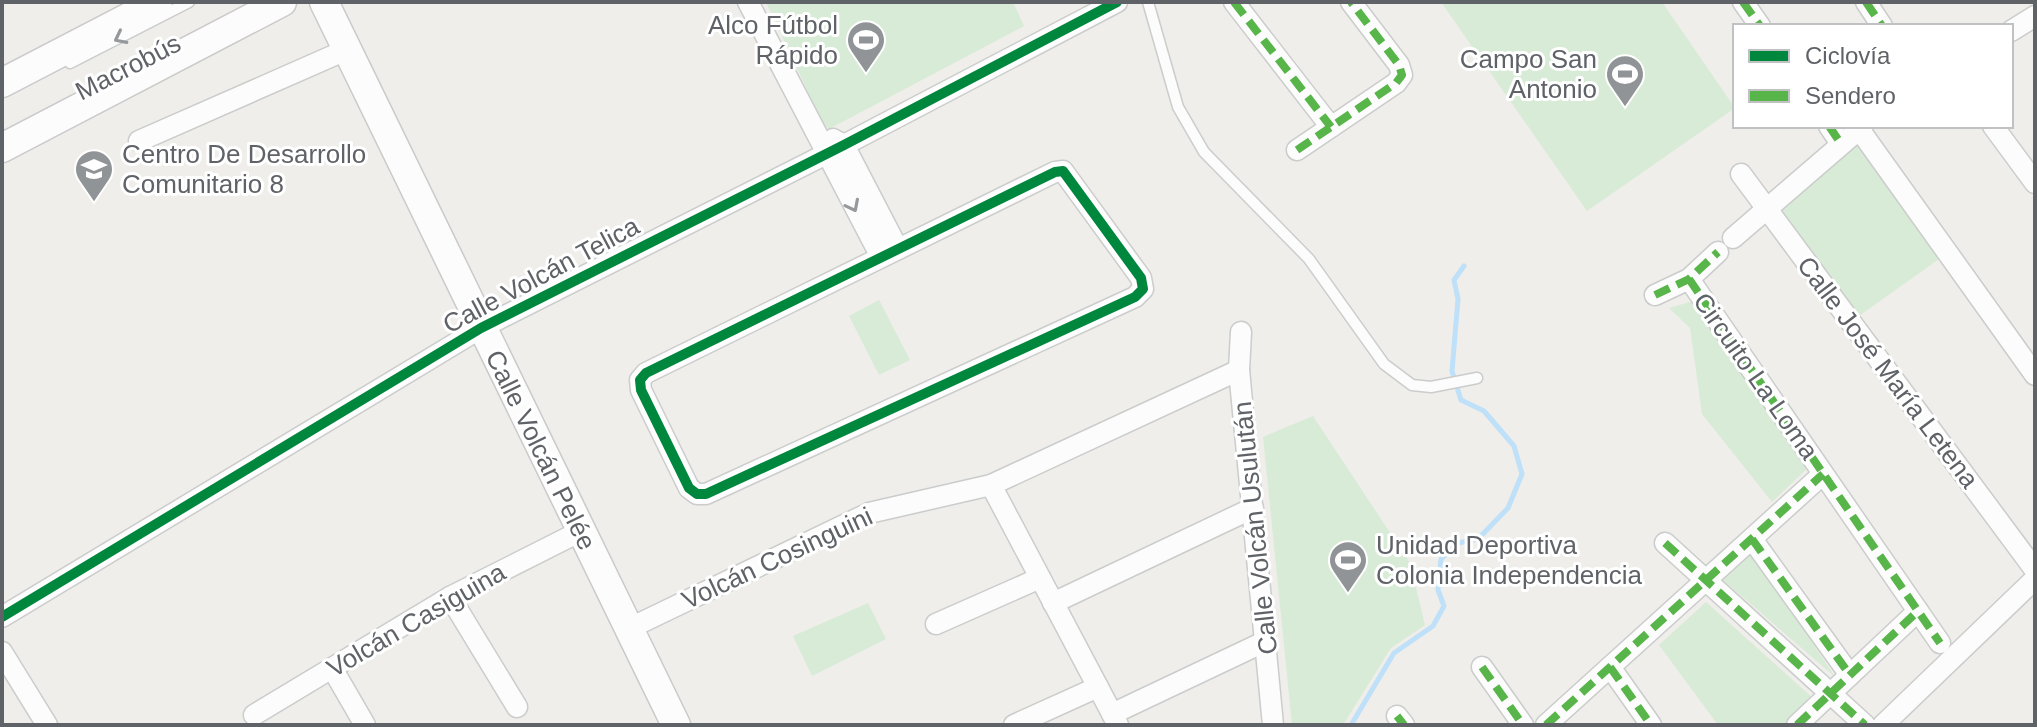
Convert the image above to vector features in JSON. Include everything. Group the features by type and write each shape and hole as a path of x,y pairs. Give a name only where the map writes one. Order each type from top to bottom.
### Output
{"street":[{"path":"2,148 282,2"},
{"name":"Calle Volcán Pelée","path":"324,2 676,725"},
{"path":"748,2 815,130 835,150 889,253"},
{"name":"Calle Volcán Telica","path":"2,617 481,328 835,150 1117,2"},
{"path":"1234,2 1331,127"},
{"path":"1297,150 1396,83 1402,75 1399,65 1351,2"},
{"path":"1743,2 1759,24"},
{"path":"1866,2 1881,24"},
{"path":"2,83 155,3"},
{"path":"2013,30 2035,16"},
{"path":"139,141 346,50"},
{"path":"1830,128 1841,144"},
{"path":"1655,295 1689,279 1860,128"},
{"path":"1862,128 2035,375"},
{"path":"1994,128 2035,183"},
{"path":"1063,171 1141,278 1143,289 1135,297 706,494 697,494 689,488 641,390 640,380 646,373 889,253 1055,172 1063,171"},
{"name":"Calle José María Letena","path":"1741,174 2035,570"},
{"name":"Circuito La Loma","path":"1689,279 1940,643"},
{"name":"Calle Volcán Usulután","path":"1241,332 1239,370 1273,725"},
{"name":"Volcán Cosinguini","path":"628,629 869,513 991,485 1239,370"},
{"name":"Circuito La Loma","path":"1546,725 1823,474"},
{"path":"991,485 1115,719 1266,641"},
{"path":"1053,603 1253,508"},
{"name":"Volcán Casiguina","path":"254,715 450,597 581,531"},
{"path":"1752,539 1850,675"},
{"path":"1665,543 1865,725"},
{"path":"936,624 1040,578"},
{"path":"1883,725 2035,579"},
{"path":"450,597 517,707"},
{"path":"1797,725 1918,611"},
{"path":"2,652 47,725"},
{"path":"1482,667 1523,725"},
{"path":"1610,667 1651,725"},
{"path":"332,668 365,725"},
{"path":"1014,725 1098,687"}],"lane":[{"name":"Macrobús","path":"56,71 189,2"},
{"path":"1148,2 1178,107 1204,152 1309,259 1384,364 1412,385 1431,387 1477,378"}],"green space":[{"name":"Alco Fútbol Rápido","path":"766,2 1013,2 1024,26 829,129 822,122"},
{"name":"Campo San Antonio","path":"1441,2 1662,2 1733,109 1587,211"},
{"path":"1857,132 1946,254 1852,321 1771,210"},
{"path":"879,300 910,360 879,375 849,316"},
{"path":"1697,300 1810,466 1772,502 1702,414 1690,328 1669,308"},
{"name":"Unidad Deportiva Colonia Independencia","path":"1313,416 1410,563 1425,625 1391,648 1343,725 1292,725 1263,437"},
{"path":"1753,552 1835,677 1723,580"},
{"path":"1706,602 1815,700 1789,725 1718,725 1659,645"},
{"path":"868,603 886,639 812,676 793,636"}],"waterway":[{"path":"1351,725 1394,653 1433,626 1444,606 1438,590 1441,559 1458,543 1478,539 1508,508 1522,474 1514,446 1484,411 1461,400 1452,371 1458,299 1454,280 1464,266"}],"marked path":[{"path":"1234,2 1331,127"},
{"path":"1297,150 1396,83 1402,75 1399,65 1351,2"},
{"path":"1743,2 1759,24"},
{"path":"1866,2 1881,24"},
{"path":"1830,128 1841,144"},
{"path":"1655,295 1689,279 1718,252"},
{"path":"1689,279 1940,643"},
{"path":"1546,725 1823,474"},
{"path":"1752,539 1850,675"},
{"path":"1665,543 1865,725"},
{"path":"1797,725 1918,611"},
{"path":"1482,667 1523,725"},
{"path":"1610,667 1651,725"},
{"path":"1397,716 1404,725"}],"cycle path":[{"path":"2,617 481,328 844,145 1117,2"},
{"path":"1063,171 1141,278 1143,289 1135,297 706,494 697,494 689,488 641,390 640,380 646,373 1055,172 1063,171"}],"place":[{"name":"Alco Fútbol Rápido","path":"866,74"},
{"name":"Campo San Antonio","path":"1625,108"},
{"name":"Centro De Desarrollo Comunitario 8","path":"94,203"},
{"name":"Unidad Deportiva Colonia Independencia","path":"1348,594"}]}
